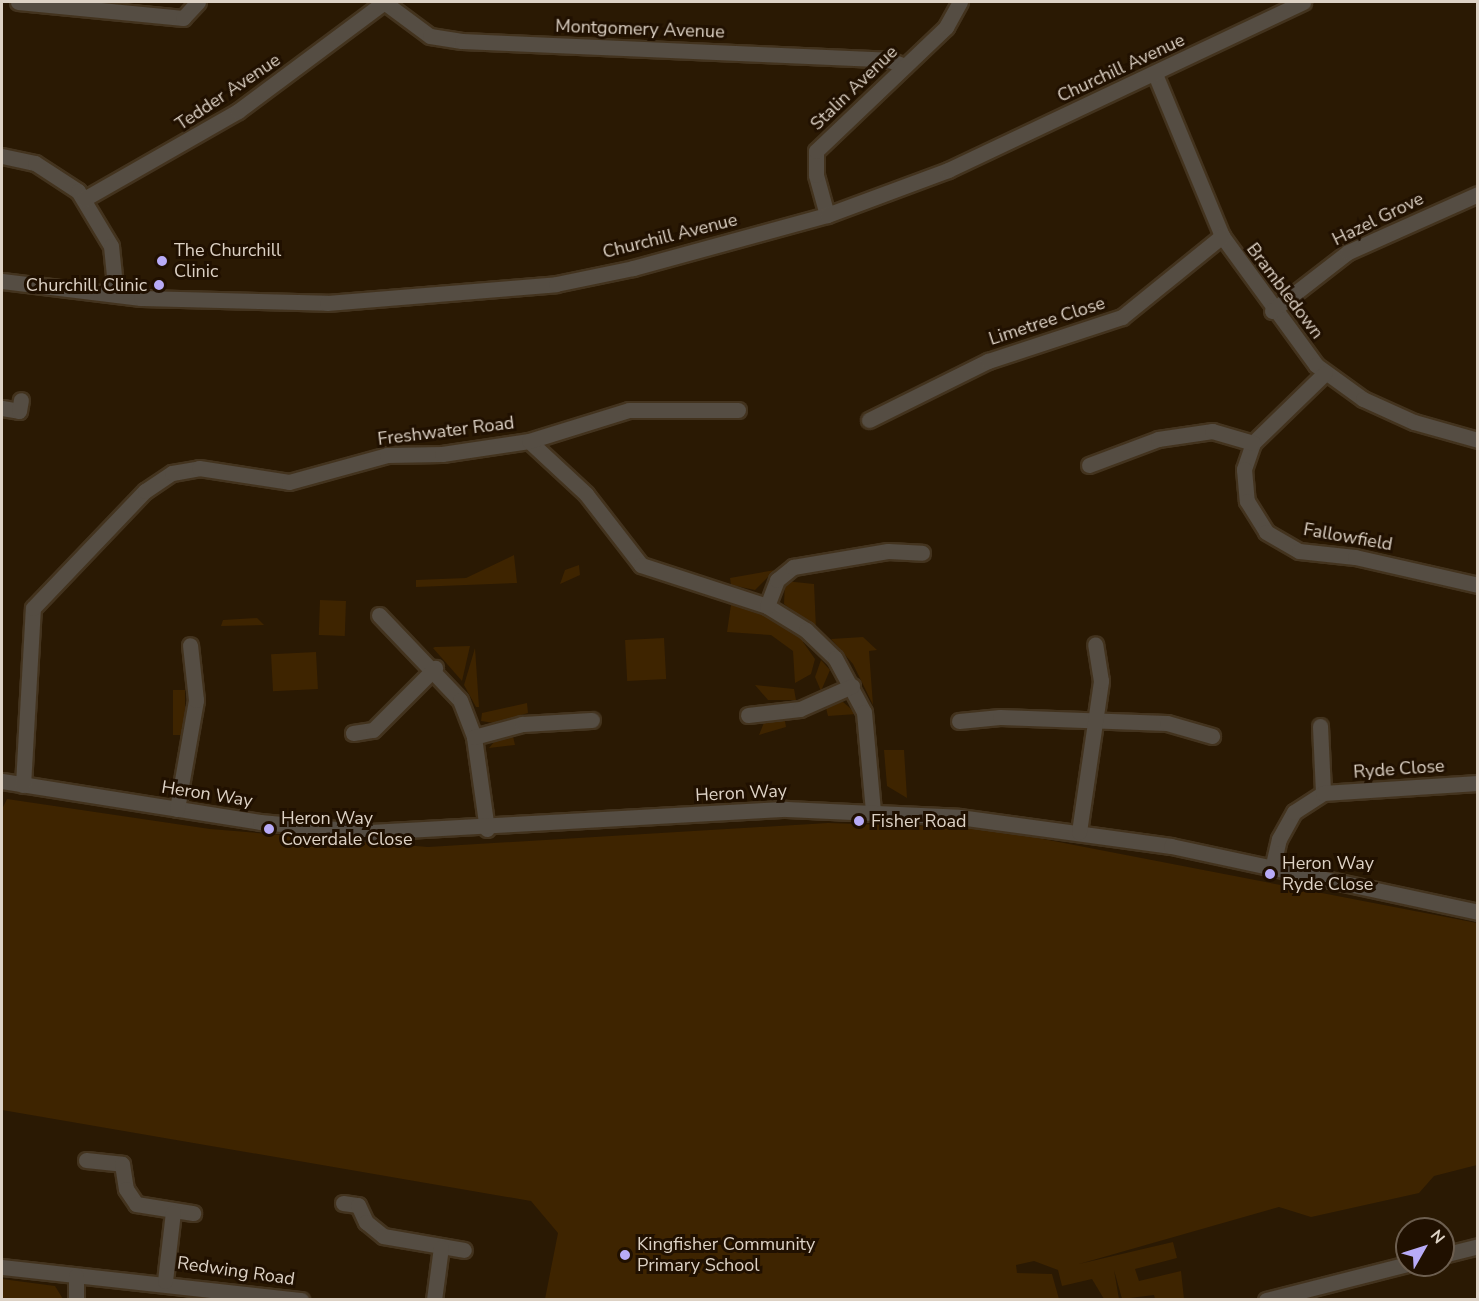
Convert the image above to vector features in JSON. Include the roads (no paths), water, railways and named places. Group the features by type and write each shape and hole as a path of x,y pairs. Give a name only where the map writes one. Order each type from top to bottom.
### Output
{"street":[{"path":"18,2 183,18 198,2"},
{"name":"Montgomery Avenue","path":"384,2 430,36 462,41 889,60 905,66"},
{"name":"Tedder Avenue","path":"84,199 238,111 384,2"},
{"name":"Stalin Avenue","path":"827,215 816,175 816,151 946,27 960,2"},
{"name":"Churchill Avenue","path":"2,281 116,295 327,303 556,284 827,215 993,151 1303,2"},
{"name":"Brambledown","path":"1155,74 1222,236 1272,310 1324,374 1414,422 1478,440"},
{"path":"2,156 35,163 84,199 111,246 116,295"},
{"name":"Hazel Grove","path":"1272,310 1348,252 1478,194"},
{"name":"Limetree Close","path":"869,420 988,361 1122,317 1222,236"},
{"name":"Fallowfield","path":"1324,374 1253,443 1244,469 1247,501 1266,532 1282,543 1478,585"},
{"path":"2,408 19,411 21,400"},
{"name":"Freshwater Road","path":"23,785 33,608 156,482 199,468 289,482 387,455 442,454 529,441 629,410 738,410"},
{"path":"1089,465 1158,439 1212,431 1253,443"},
{"path":"529,441 586,494 641,565 767,606 806,630 835,658 852,686 870,739 873,811"},
{"path":"767,606 777,580 793,567 888,551 922,553"},
{"path":"379,615 435,668 460,700 474,737 487,829"},
{"path":"1079,832 1101,681 1095,644"},
{"path":"177,809 196,700 190,645"},
{"path":"353,733 373,730 435,668"},
{"path":"748,715 800,709 852,686"},
{"path":"959,721 1000,717 1096,724 1167,723 1212,736"},
{"path":"474,737 522,724 592,720"},
{"path":"1320,726 1323,793"},
{"name":"Heron Way","path":"2,781 177,809 336,830 487,829 786,809 873,811 1079,832 1478,912"},
{"name":"Ryde Close","path":"1272,869 1279,839 1294,812 1323,793 1478,783"},
{"path":"86,1160 122,1164 126,1189 136,1204 193,1214"},
{"path":"343,1203 358,1205 366,1222 383,1236 464,1250"},
{"name":"Redwing Road","path":"165,1281 173,1212"},
{"path":"1455,1252 1478,1246"},
{"path":"434,1299 441,1247"},
{"name":"Redwing Road","path":"2,1267 76,1276 165,1281 298,1299"},
{"path":"1266,1299 1395,1267"},
{"path":"76,1276 76,1299"}],"place":[{"name":"The Churchill Clinic","path":"162,261"},
{"name":"Churchill Clinic","path":"159,285"},
{"name":"Fisher Road","path":"859,821"},
{"name":"Heron Way Coverdale Close","path":"269,829"},
{"name":"Heron Way Ryde Close","path":"1270,874"},
{"name":"Kingfisher Community Primary School","path":"625,1255"}]}
